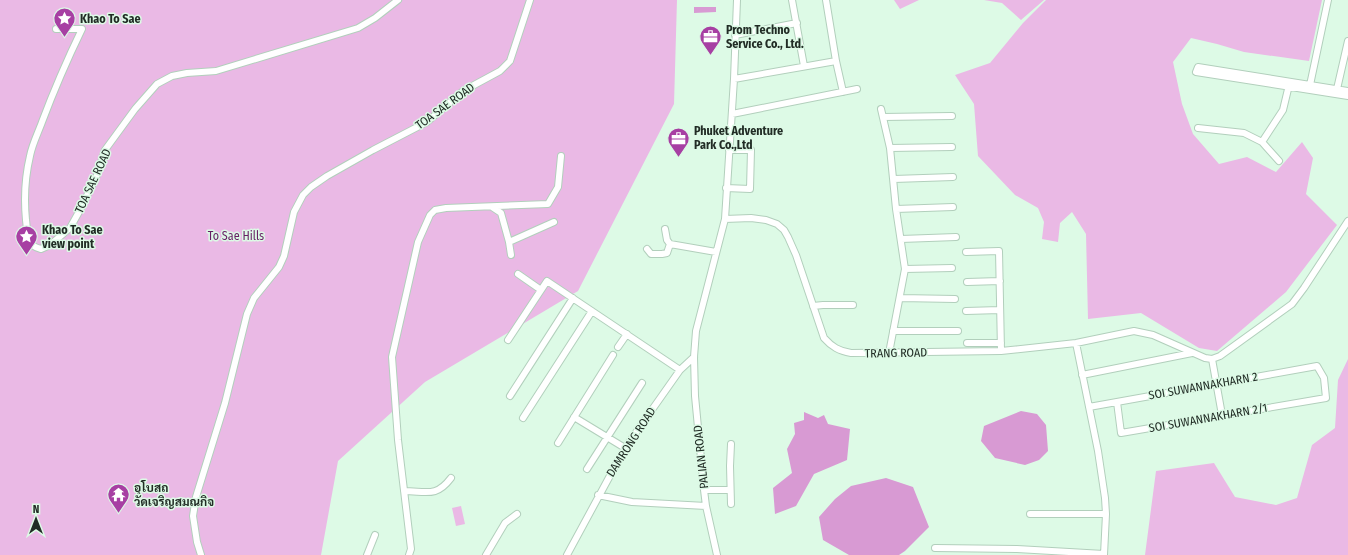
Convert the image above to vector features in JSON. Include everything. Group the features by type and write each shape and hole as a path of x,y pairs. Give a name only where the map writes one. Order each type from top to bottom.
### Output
{"street":[{"name":"TOA SAE ROAD","path":"56,29 82,29 59,78 30,156 26,183 25,210 27,237 31,244 41,249 50,245 70,228 97,175 105,150 135,109 157,84 172,76 187,72 216,71 358,28 375,18 398,0"},
{"name":"TOA SAE ROAD","path":"201,555 197,542 193,516 196,497 225,403 247,314 254,298 282,262 294,212 303,195 311,187 373,150 427,122 462,91 500,71 510,61 530,0"},
{"path":"694,357 696,331 725,220 734,79 737,0"},
{"path":"792,0 804,66"},
{"path":"826,0 836,61 843,92"},
{"path":"1310,85 1328,0"},
{"path":"735,35 797,23"},
{"path":"1338,89 1348,41"},
{"path":"734,79 836,61"},
{"path":"1348,91 1310,85 1289,84 1196,72 1198,67 1289,84 1348,96"},
{"path":"1262,142 1283,110 1289,84"},
{"path":"732,114 857,89"},
{"path":"881,109 890,148 896,208 905,269 889,353"},
{"path":"883,117 952,116"},
{"path":"1198,128 1244,133 1262,142 1279,161"},
{"path":"890,148 952,147"},
{"path":"726,188 750,189 751,150 729,150"},
{"path":"409,555 411,549 398,440 392,357 418,242 430,215 435,210 446,208 548,204 558,187 561,156"},
{"path":"894,179 952,177"},
{"path":"492,207 501,213 509,242 511,256"},
{"path":"896,208 952,207"},
{"name":"TRANG ROAD","path":"725,220 751,218 766,220 776,224 784,230 796,255 824,338 836,349 851,353 1001,351 1076,343 1140,331 1161,338 1204,358 1212,359"},
{"path":"1222,415 1212,359 1220,356 1292,304 1348,221"},
{"path":"509,242 554,222"},
{"path":"647,249 651,254 667,253 670,244 665,229"},
{"path":"901,239 956,237"},
{"path":"670,244 716,252"},
{"path":"966,252 999,251 1001,351"},
{"path":"905,269 952,268"},
{"path":"518,274 541,290"},
{"path":"967,282 1000,281"},
{"path":"508,340 547,282 680,370"},
{"path":"510,396 573,298"},
{"path":"900,298 954,299"},
{"path":"813,306 853,305"},
{"path":"966,311 1000,310"},
{"path":"523,418 592,311"},
{"path":"893,331 958,331"},
{"path":"618,347 627,334"},
{"path":"967,343 1001,342"},
{"path":"935,548 954,552 972,552 1017,548 1104,555 1106,514 1099,457 1076,343"},
{"path":"1082,375 1192,353"},
{"path":"558,443 613,355"},
{"name":"DAMRONG ROAD","path":"567,555 598,495 625,448 680,370 694,357"},
{"name":"PALIAN ROAD","path":"694,357 695,396 704,490 717,555"},
{"name":"SOI SUWANNAKHARN 2","path":"1089,406 1317,366 1324,378 1326,398"},
{"path":"587,469 642,383"},
{"name":"SOI SUWANNAKHARN 2/1","path":"1117,402 1122,433 1326,398"},
{"path":"574,417 625,448"},
{"path":"731,444 731,504"},
{"path":"404,491 436,491 444,487 451,478"},
{"path":"704,490 730,490"},
{"path":"598,495 632,502 706,506"},
{"path":"486,555 506,523 517,514"},
{"path":"1030,514 1106,514"},
{"path":"367,555 375,535"}],"green space":[{"name":"To Sae Hills","path":"0,0 677,0 674,104 578,291 425,382 338,461 321,555 0,555"},
{"path":"894,0 919,0 900,9"},
{"path":"984,0 1044,0 1021,20 1002,3"},
{"path":"1046,0 1322,0 1309,61 1244,52 1191,38 1173,62 1182,104 1193,134 1219,164 1247,157 1276,172 1302,142 1313,158 1306,194 1337,225 1286,292 1217,351 1199,348 1141,313 1088,319 1086,234 1072,212 1060,223 1058,242 1042,239 1044,222 1038,208 1015,195 978,156 974,104 955,75 990,63 1023,23"},
{"path":"1348,359 1348,555 1145,555 1156,471 1214,463 1235,497 1276,505 1297,498 1312,445 1335,428 1338,380"},
{"path":"461,506 465,524 456,526 452,508"}],"shaded area":[{"path":"694,7 716,7 716,12 694,13"},
{"path":"1021,411 1037,414 1046,425 1048,451 1039,460 1025,465 995,458 981,441 984,426"},
{"path":"804,412 818,418 824,415 828,424 850,429 847,460 814,474 796,506 775,514 773,488 792,473 787,449 795,434 794,423 804,420"},
{"path":"886,478 913,487 929,527 905,551 899,555 849,555 823,540 819,517 835,499 851,486"}],"place":[{"name":"Khao To Sae","path":"64,38"},
{"name":"Prom Techno Service Co., Ltd.","path":"711,56"},
{"name":"Phuket Adventure Park Co.,Ltd","path":"678,158"},
{"name":"Khao To Sae view point","path":"27,256"},
{"name":"อุโบสถ วัดเจริญสมณกิจ","path":"119,514"}]}
